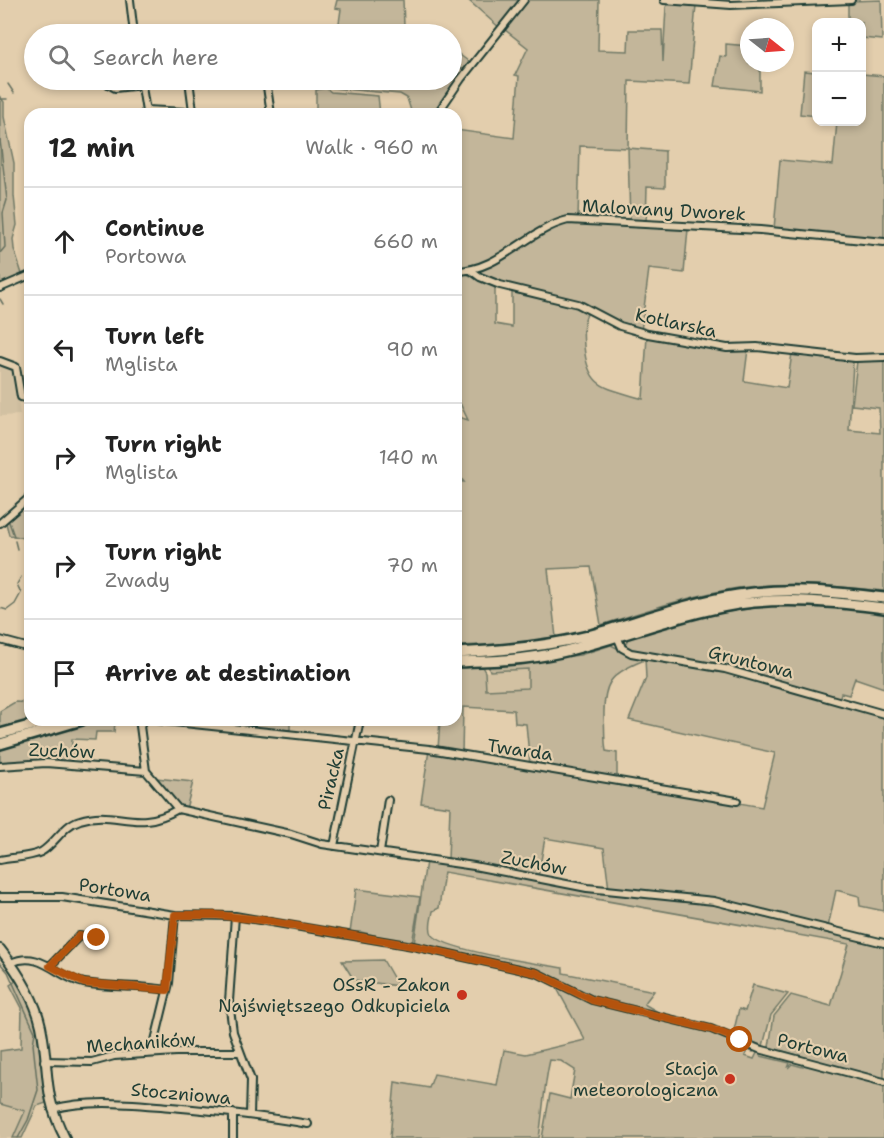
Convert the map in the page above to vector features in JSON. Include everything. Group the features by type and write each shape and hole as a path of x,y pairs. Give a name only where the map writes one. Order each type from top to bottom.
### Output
{"main road":[{"path":"462,653 507,650 567,641 696,602 740,594 784,591 884,598"},
{"path":"462,662 532,657 617,636 699,612 740,604 825,601 884,608"},
{"path":"0,734 29,726"},
{"path":"0,744 62,726"}],"street":[{"path":"130,0 133,24"},
{"path":"462,78 524,0"},
{"path":"664,0 731,5 851,0"},
{"path":"142,90 145,108"},
{"path":"190,90 193,108"},
{"path":"267,90 270,108"},
{"path":"441,108 453,90"},
{"name":"Malowany Dworek","path":"462,271 472,271 505,254 549,226 568,220 760,230 884,242"},
{"name":"Kotlarska","path":"472,271 500,285 578,304 620,326 648,334 727,348 773,349 855,358 884,357"},
{"path":"0,288 24,278"},
{"path":"0,361 16,367 21,397 24,398"},
{"path":"0,523 24,502"},
{"name":"Gruntowa","path":"617,636 622,648 631,653 725,669 884,714"},
{"path":"0,640 24,646"},
{"path":"0,860 37,853 80,820 101,817 154,821 178,809 146,771 141,726"},
{"name":"Twarda","path":"216,726 356,740 617,779 737,801"},
{"name":"Piracka","path":"334,846 359,726"},
{"name":"Zuchów","path":"0,766 46,763 146,771"},
{"path":"380,852 388,800"},
{"name":"Zuchów","path":"178,809 334,846 587,888 714,901 884,943"},
{"name":"Portowa","path":"0,897 71,898 175,915 235,916 348,934 537,973 592,1000 711,1029 759,1049 884,1082"},
{"path":"152,1053 167,990 175,915"},
{"path":"235,916 229,1000 232,1027 251,1080 250,1115"},
{"path":"50,966 79,936 97,938"},
{"path":"0,949 11,963 39,1019 52,1109 65,1138"},
{"path":"11,963 28,960 50,966 84,983 167,990"},
{"name":"Mechaników","path":"44,1061 92,1062 114,1056 152,1053 240,1052"},
{"name":"Stoczniowa","path":"52,1109 87,1102 233,1113 308,1124"},
{"path":"233,1113 233,1138"}],"shaded area":[{"path":"337,0 403,0 404,24 340,24 341,9 335,8"},
{"path":"468,0 522,0 501,29"},
{"path":"526,0 599,0 598,50 628,51 629,30 662,30 663,62 666,7 669,3 696,5 689,84 629,81 628,148 580,146 578,218 569,218 475,267 462,268 462,131 514,138 519,76 515,75 528,48 504,29"},
{"path":"881,0 882,40 866,38 866,18 848,18 848,5 852,1"},
{"path":"726,44 740,45 740,72 760,72 760,91 715,86 720,56 726,57"},
{"path":"462,56 472,64 467,69 462,69"},
{"path":"804,71 812,72 812,116 800,114"},
{"path":"866,74 884,76 884,240 774,229 780,160 833,165 837,126 866,126"},
{"path":"316,90 378,96 379,108 316,108"},
{"path":"355,90 452,90 440,108 410,108 407,98 400,94"},
{"path":"0,97 4,102 4,117 14,163 17,225 13,239 23,277 0,286"},
{"path":"628,148 665,151 665,188 647,187 646,224 630,223"},
{"path":"568,222 688,229 684,273 649,269 641,331 628,328 590,308 490,279 478,272 549,228"},
{"path":"462,274 495,285 495,324 512,327 512,290 589,310 583,332 586,360 590,371 595,379 609,389 643,399 647,336 748,349 744,381 787,388 792,353 851,360 853,363 849,430 880,433 879,408 852,405 857,361 884,359 884,591 792,585 738,588 686,599 601,625 591,567 548,569 556,637 508,644 462,646 462,482 464,482 462,480 462,418 468,420 462,408"},
{"path":"0,364 15,369 20,415 0,416"},
{"path":"24,508 24,538 9,535 6,523"},
{"path":"813,604 884,611 884,688 855,678 849,695 841,693 839,700 769,678 642,654 625,646 628,638 696,618 742,609"},
{"path":"611,645 632,656 640,656 642,661 622,670 611,681 605,696 605,747 606,751 617,753 617,777 530,765 526,724 515,723 514,710 463,707 462,754 438,749 440,726 462,726 462,666 481,665 485,672 486,690 528,688 528,669 490,671 488,665 580,655"},
{"path":"645,658 705,666 884,716 884,911 860,906 859,896 836,890 828,927 714,900 609,890 604,848 545,838 538,877 448,860 450,807 421,803 429,750 762,807 775,753 629,720 646,678"},
{"path":"528,669 529,688 486,690 485,672"},
{"path":"15,702 24,703 24,723 0,731 0,711"},
{"path":"78,726 115,726 114,732 96,732 95,740 72,739 71,763 26,761 0,764 0,750"},
{"path":"290,726 290,730 253,727"},
{"path":"156,778 193,782 186,809 179,807"},
{"path":"426,861 640,897 698,901 801,926 844,933 884,945 884,1080 769,1047 774,1016 791,995 831,1006 849,944 444,872 439,908 433,911 430,925 432,934 439,940 472,951 563,968 563,973 654,991 644,1004 658,1012 658,1015 602,1001 546,974 414,944"},
{"path":"356,889 420,897 412,944 361,932 350,933"},
{"path":"383,960 398,986 354,980 342,961"},
{"path":"16,981 24,990 35,1018 46,1103 37,1106 22,1138 13,1138 25,1111 0,1104 0,1051 21,1048 22,1008 10,985"},
{"path":"553,981 601,1006 711,1030 753,1049 753,1052 747,1050 745,1056 754,1059 758,1051 761,1056 790,1063 788,1068 792,1064 803,1067 804,1063 884,1084 884,1138 542,1138 550,1094 570,1099 575,1070 561,1061 550,1060 539,1138 390,1138 395,1082 429,1088 434,1074 497,1085 504,1050 526,1054 585,1040"},
{"path":"753,985 788,994 771,1015 763,1046 733,1034 739,1009 745,1011"},
{"path":"0,1104 25,1111 13,1138 0,1138"}],"waterway":[{"path":"8,84 14,93"},
{"path":"0,99 7,99"},
{"path":"0,140 7,200 3,213 5,247 0,253"},
{"path":"0,299 3,304"},
{"path":"9,522 14,536"},
{"path":"15,541 17,549"},
{"path":"0,608 7,610 15,604 21,593 17,584 21,577"},
{"path":"0,963 8,972 35,1032 33,1044 38,1090 28,1120 18,1138"}],"place":[{"name":"OSsR - Zakon Najświętszego Odkupiciela","path":"462,995"},
{"name":"Stacja meteorologiczna","path":"730,1079"}],"route":[{"path":"97,938 79,936 50,966 84,983 167,990 175,915 235,916 413,946 537,973 553,979 579,995 601,1003 711,1029 740,1040"}]}
